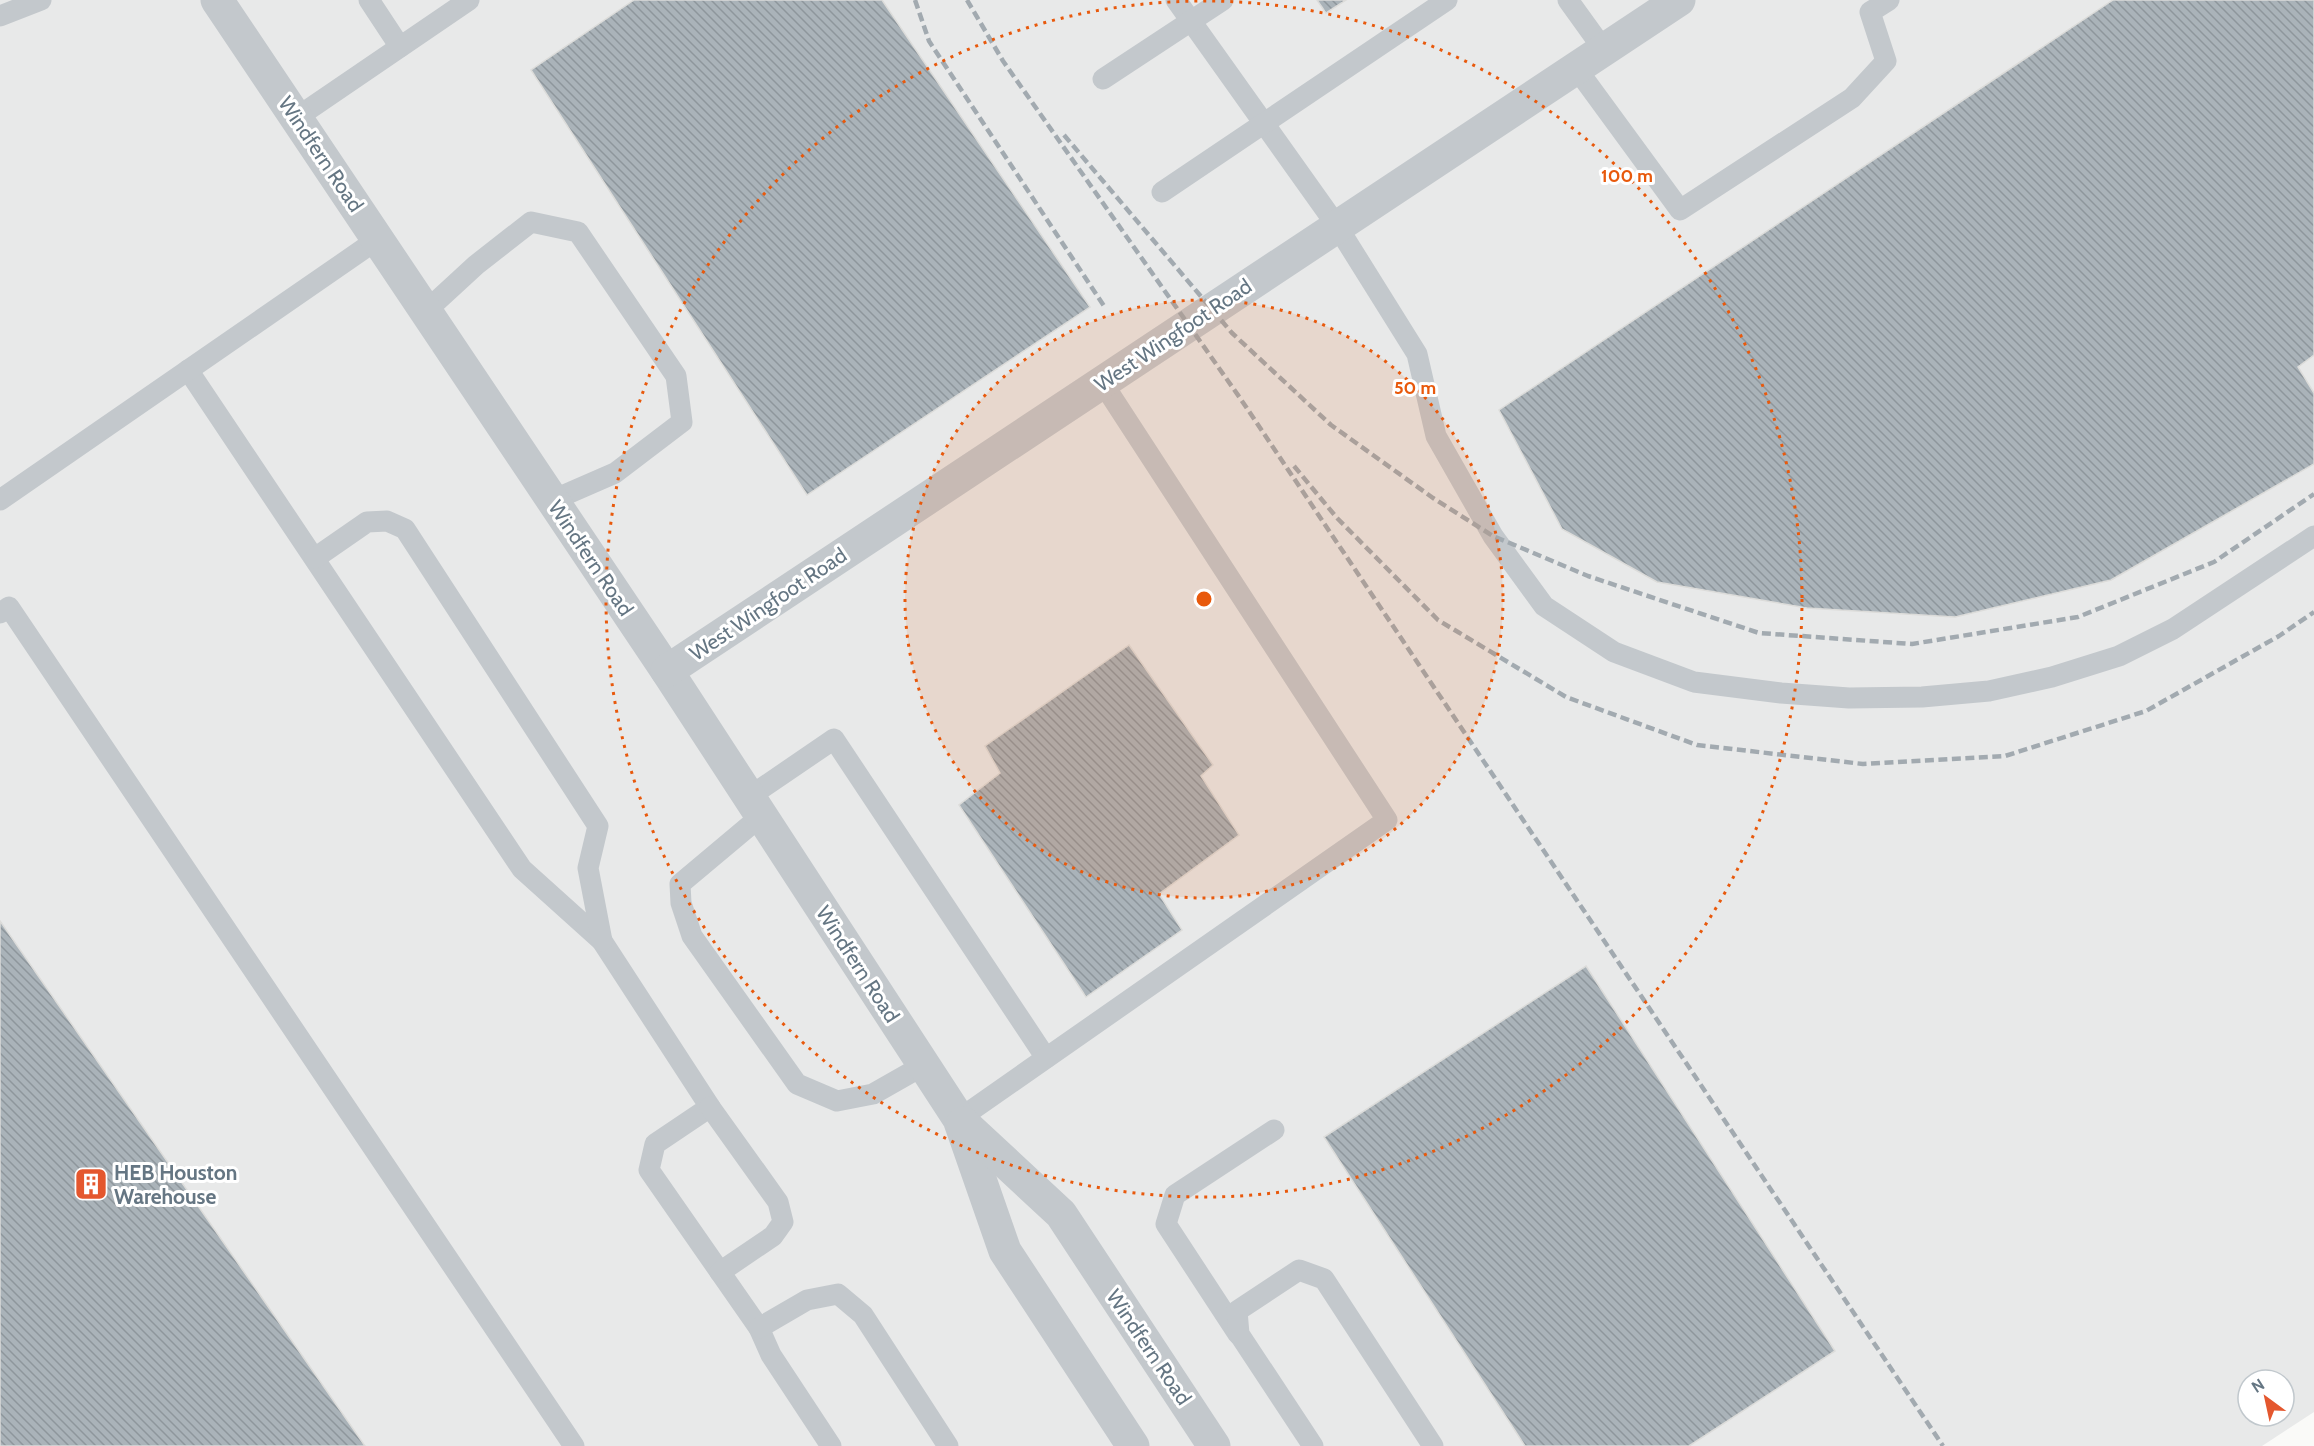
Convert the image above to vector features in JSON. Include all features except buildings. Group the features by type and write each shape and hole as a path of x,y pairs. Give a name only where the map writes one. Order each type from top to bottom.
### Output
{"street":[{"name":"Windfern Road","path":"217,0 668,671 959,1119 1005,1251 1133,1446"},
{"name":"West Wingfoot Road","path":"668,671 1679,0"},
{"name":"Windfern Road","path":"959,1119 1061,1214 1214,1446"}],"lane":[{"path":"0,16 41,0"},
{"path":"369,0 400,47"},
{"path":"296,118 469,0"},
{"path":"1176,0 1337,226 1418,354 1436,436 1493,536 1544,606 1614,652 1694,682 1849,698 1922,697 1989,691 2052,677 2119,656 2173,629 2314,537"},
{"path":"1103,79 1223,0"},
{"path":"1162,192 1447,0"},
{"path":"1568,0 1604,50"},
{"path":"1576,68 1680,210 1852,98 1887,61 1870,12 1889,0"},
{"path":"426,311 476,265 531,222 579,232 670,366 676,376 682,422 615,473 553,500"},
{"path":"0,500 378,239"},
{"path":"188,370 522,869 602,941 710,1107 778,1202 783,1222 773,1236 720,1272"},
{"path":"959,1119 1387,820 1102,382"},
{"path":"315,558 367,522 387,521 405,529 598,826 588,868 602,941"},
{"path":"0,613 9,607 574,1446"},
{"path":"924,1065 873,1095 837,1101 797,1084 692,936 681,903 680,884 755,807 834,738 1046,1058"},
{"path":"710,1107 655,1144 649,1170 759,1328 771,1355 831,1446"},
{"path":"1274,1130 1175,1194 1166,1224 1309,1444"},
{"path":"1239,1334 1237,1311 1299,1270 1324,1279 1433,1446"},
{"path":"759,1328 807,1300 838,1294 863,1316 948,1446"}],"shaded area":[{"path":"0,0 2314,0 2314,1412 2296,1424 2296,1368 2236,1368 2236,1428 2290,1428 2262,1446 0,1446"}],"railway":[{"path":"915,0 929,41 1104,306"},
{"path":"967,0 1003,61 1240,398 1943,1446"},
{"path":"1064,135 1232,333 1331,425 1433,498 1493,536 1588,576 1759,633 1912,644 2078,617 2214,562 2314,494"},
{"path":"1294,466 1337,518 1438,620 1566,697 1697,745 1863,764 2005,756 2146,711 2279,636 2314,612"}],"place":[{"name":"HEB Houston Warehouse","path":"91,1184"}]}
